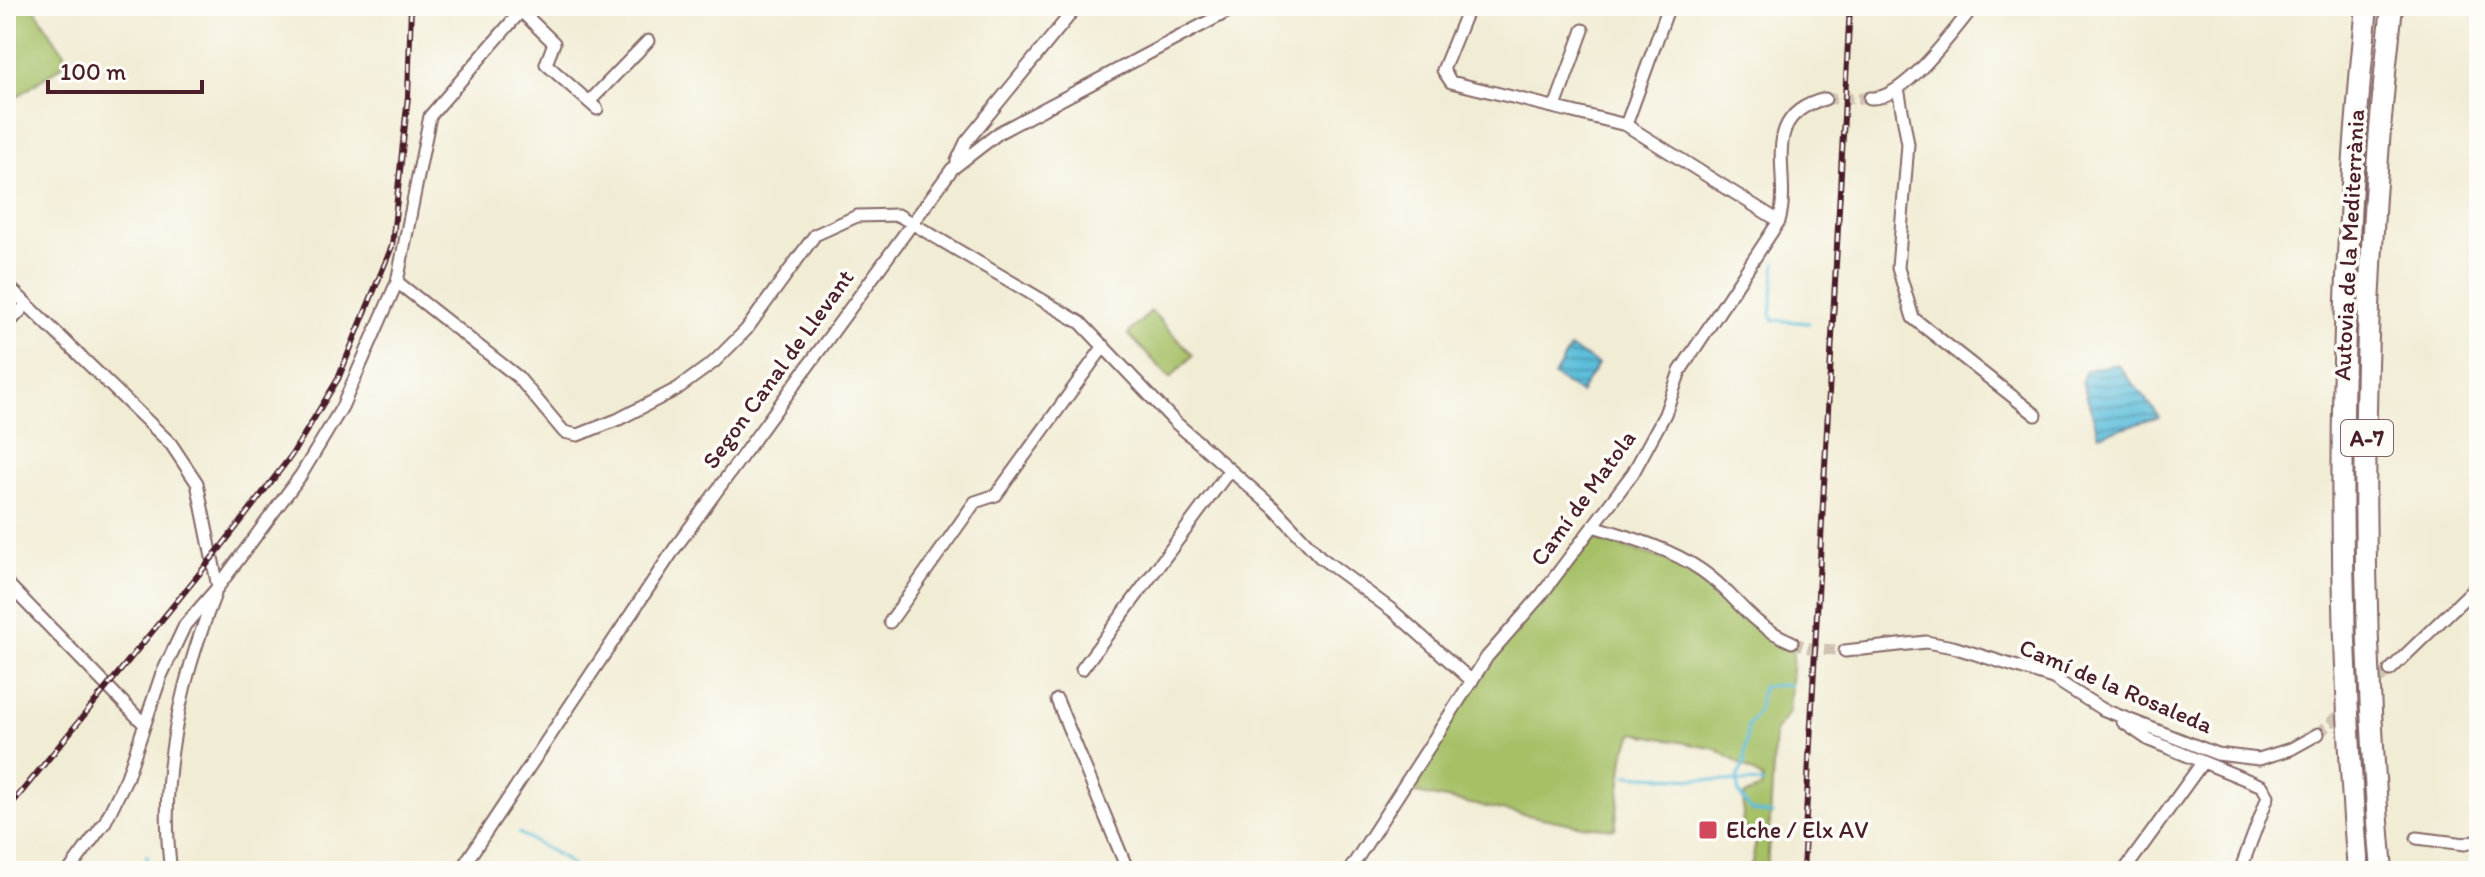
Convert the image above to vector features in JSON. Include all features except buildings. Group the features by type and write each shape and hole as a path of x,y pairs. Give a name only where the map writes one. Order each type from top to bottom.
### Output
{"highway":[{"name":"Autovia de la Mediterrània","path":"2358,871 2348,748 2342,524 2345,305 2367,6"},
{"name":"Autovia de la Mediterrània","path":"2382,871 2371,752 2367,392 2372,238 2392,6"}],"street":[{"path":"955,166 966,142 1077,6"},
{"name":"Segon Canal de Llevant","path":"460,871 675,548 955,166 1000,132 1238,6"},
{"path":"1448,6 1468,9 1443,70 1445,78 1626,125 1779,221 1783,207 1779,157 1781,137 1798,111 1825,99"},
{"path":"1626,125 1669,6"},
{"path":"1870,98 1879,98 1898,88 1974,6"},
{"path":"69,871 105,822 127,777 161,676 185,625 218,587 301,475 342,407 397,282 430,116 521,11 554,43 546,64 593,106 648,41"},
{"path":"1555,107 1583,30"},
{"path":"1898,88 1908,144 1898,268 1913,318 2036,415"},
{"path":"397,282 518,377 564,432 578,435 619,419 666,395 714,362 746,330 815,235 857,216 898,215 1063,311 1104,346 1175,422 1275,509 1320,557 1393,611 1472,681"},
{"name":"Camí de Matola","path":"1349,871 1472,681 1648,451 1680,371 1779,221"},
{"path":"6,284 171,444 197,483 218,587 184,681 169,805 171,871"},
{"path":"6,326 26,305"},
{"path":"890,622 975,502 996,495 1104,346"},
{"path":"1082,669 1229,471"},
{"path":"1593,526 1638,540 1702,570 1757,624 1792,642"},
{"path":"6,582 144,724"},
{"path":"2390,670 2479,584"},
{"name":"Camí de la Rosaleda","path":"1845,651 1926,642 1953,647 2053,678 2102,709 2217,754 2259,759 2291,749 2318,734"},
{"path":"1057,700 1128,871"},
{"path":"2102,709 2149,740 2262,786 2268,796 2240,871"},
{"path":"2124,871 2202,763"},
{"path":"2417,838 2465,844 2479,839"}],"green space":[{"path":"6,6 33,6 69,61 6,104"},
{"path":"1151,311 1193,355 1170,378 1128,334"},
{"path":"1595,539 1702,570 1730,608 1766,638 1793,651 1789,713 1775,731 1767,871 1750,871 1756,842 1752,830 1742,829 1744,796 1761,788 1763,779 1716,749 1634,733 1625,750 1615,829 1582,826 1411,792 1484,662"}],"water":[{"path":"1570,348 1598,364 1580,393 1554,376"},
{"path":"2117,364 2160,417 2099,435 2082,381 2086,370"}],"waterway":[{"path":"1776,263 1771,314 1774,320 1809,323"},
{"path":"1772,814 1752,811 1738,793 1738,777 1744,764 1748,726 1759,709 1762,686 1791,685"},
{"path":"1627,775 1763,783"},
{"path":"519,833 563,858 578,871"},
{"path":"147,855 147,871"}],"tunnel":[{"path":"1825,99 1870,98"},
{"path":"1792,642 1810,648 1845,651"},
{"path":"2318,734 2390,670"}],"railway":[{"path":"6,811 291,456 338,379 392,246 408,96 411,6"},
{"path":"1803,871 1850,6"}],"place":[{"name":"Elche / Elx AV","path":"1708,830"}]}
